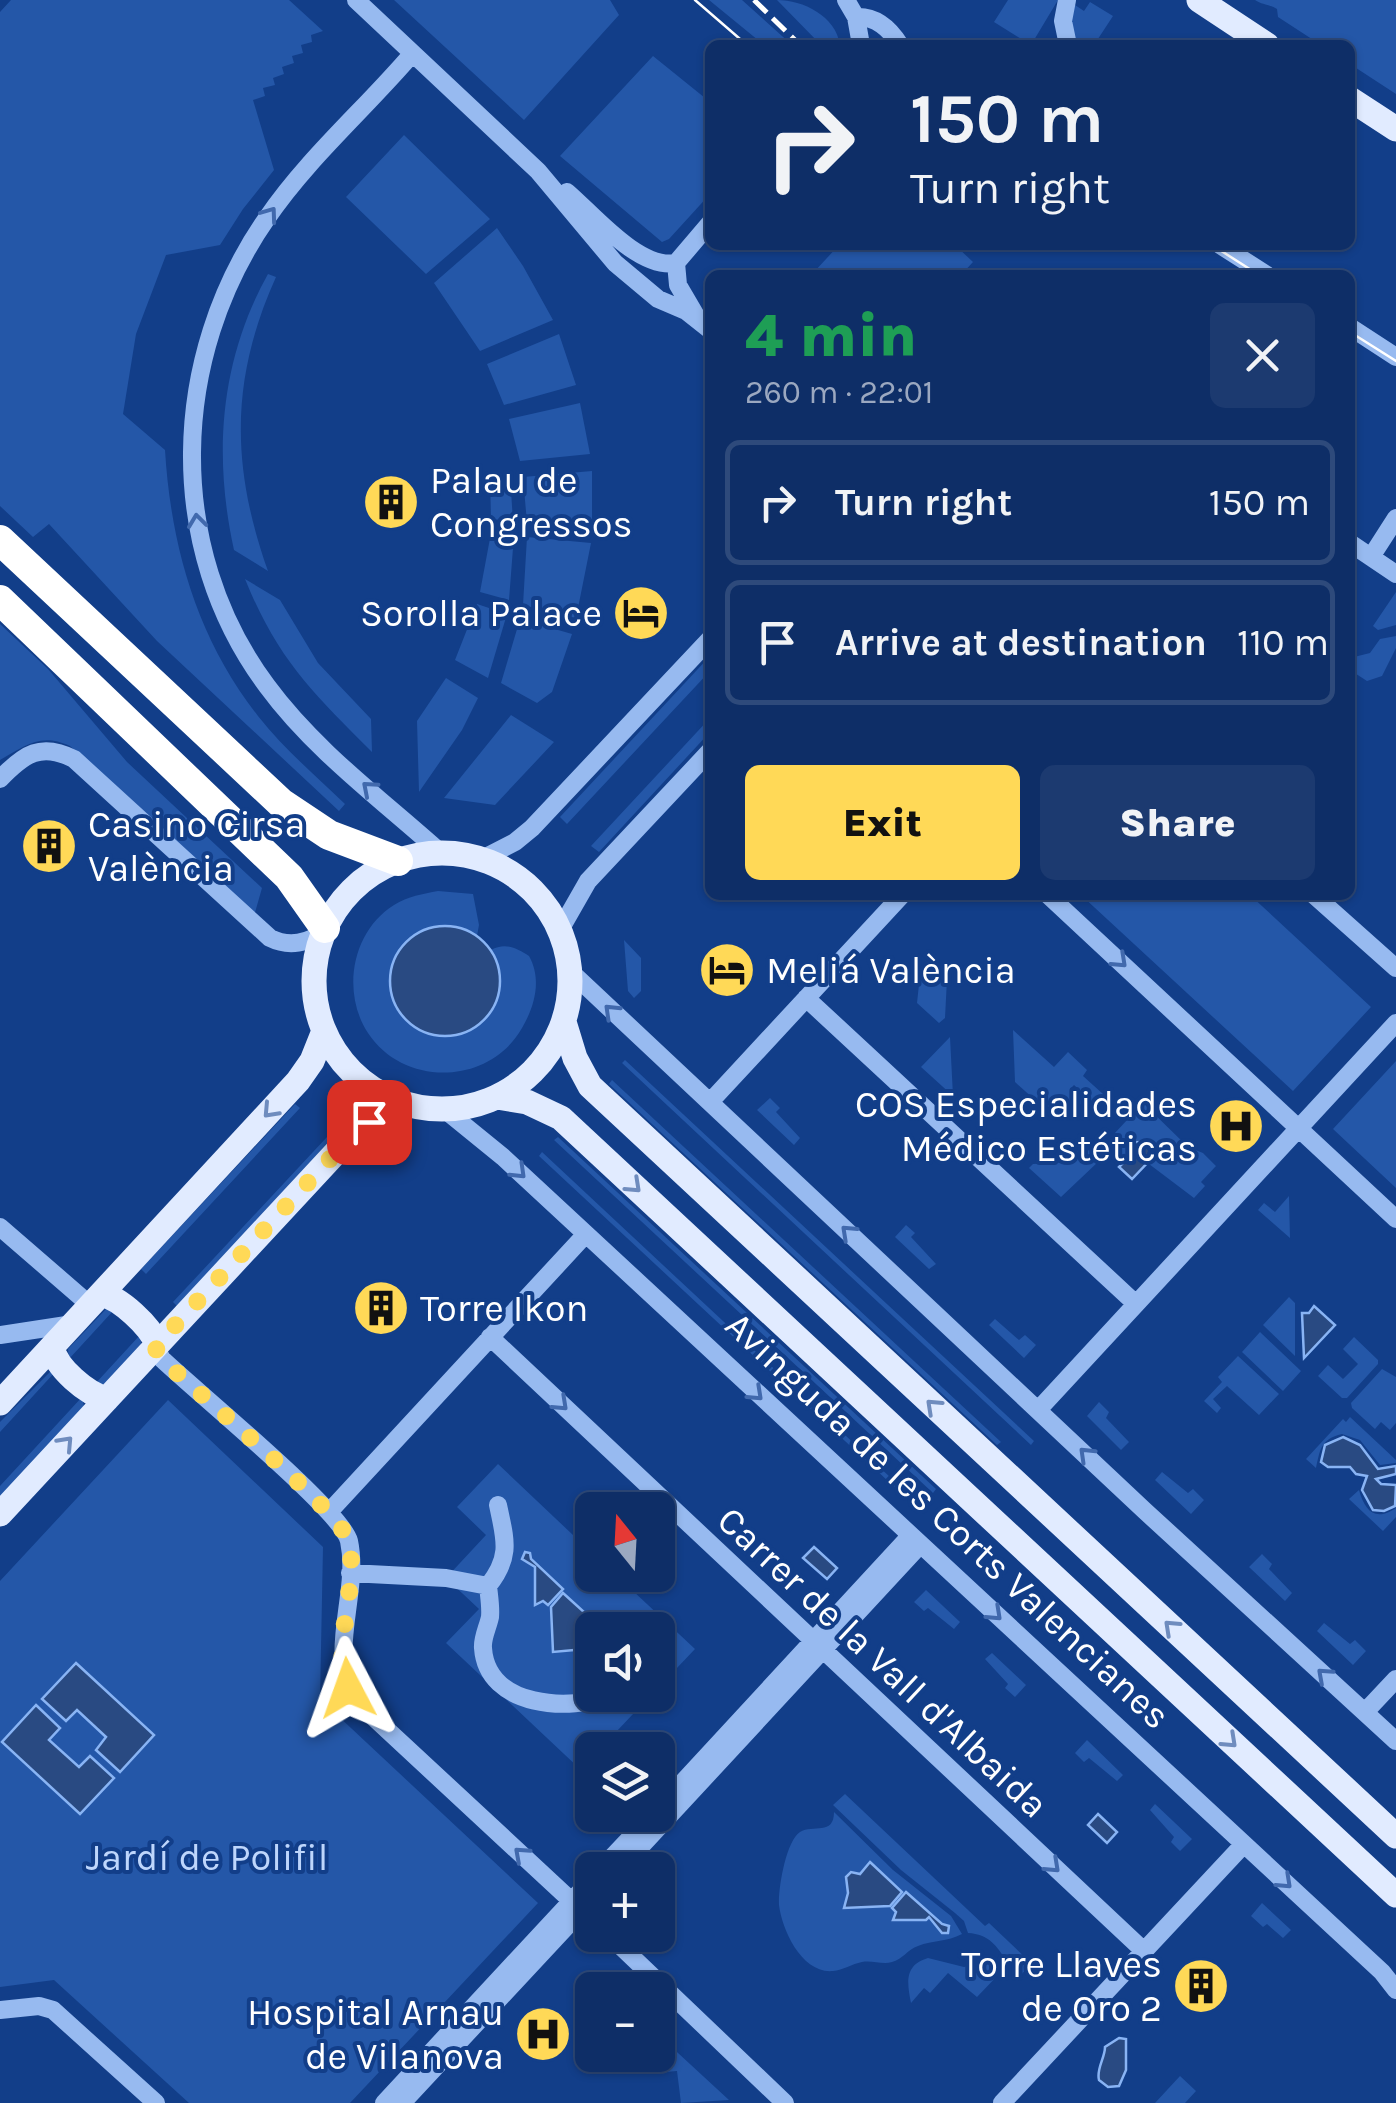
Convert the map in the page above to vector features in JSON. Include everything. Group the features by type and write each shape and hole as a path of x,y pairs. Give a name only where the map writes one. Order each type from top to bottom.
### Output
{"highway":[{"path":"0,540 282,803 328,834 398,861"},
{"path":"0,600 289,877 325,929"}],"main road":[{"path":"1199,0 1260,40"},
{"path":"1355,103 1396,129"},
{"path":"442,853 482,859 512,873 532,889 560,930 570,971 564,1022 538,1066 497,1097 444,1109 403,1103 374,1090 354,1075 324,1031 317,1010 314,976 325,929 348,894 366,878 398,861 442,853"},
{"name":"Avinguda de les Corts Valencianes","path":"564,1022 575,1058 590,1086 1396,1836"},
{"path":"0,1403 305,1073 324,1031"},
{"name":"Avinguda de les Corts Valencianes","path":"497,1097 527,1102 561,1118 1396,1894"},
{"path":"0,1514 354,1133 403,1103"},
{"path":"88,1308 113,1298 153,1335 156,1346"},
{"path":"52,1347 59,1362 92,1394 107,1399"}],"street":[{"path":"356,0 538,171 615,262 658,298 704,325"},
{"path":"846,0 856,18 860,40"},
{"path":"1067,40 1063,21 1068,0"},
{"path":"856,18 880,23 899,40"},
{"path":"412,54 293,184 241,258 226,286 201,361 190,468 208,571 239,643 265,684 334,758 442,853"},
{"path":"538,171 636,253 663,265 676,263 705,229"},
{"path":"1228,250 1259,270"},
{"path":"676,263 678,284 704,325"},
{"path":"1355,331 1396,356"},
{"path":"1371,557 1396,518"},
{"path":"1355,547 1396,574"},
{"path":"482,859 532,828 705,644"},
{"path":"0,778 20,758 45,749 74,758 270,938 281,943 305,942 325,929"},
{"path":"560,930 588,881 705,756"},
{"path":"710,1102 897,900"},
{"path":"1053,900 1396,1219"},
{"path":"1320,900 1396,968"},
{"path":"570,971 1396,1741"},
{"path":"806,998 1136,1304"},
{"path":"1038,1409 1396,1023"},
{"name":"Avinguda de les Corts Valencianes","path":"444,1109 488,1143 1382,1972 1396,1990"},
{"path":"0,1226 88,1308 0,1335"},
{"path":"329,1512 585,1235"},
{"name":"Carrer de la Vall d'Albaida","path":"490,1337 1144,1951"},
{"path":"156,1346 180,1377 329,1512 348,1539 350,1574 343,1668 355,1700 575,1898"},
{"path":"498,1504 506,1544 502,1568 488,1586 490,1614 482,1646 489,1668 504,1687 527,1699 575,1704"},
{"path":"635,1852 915,1540"},
{"path":"350,1574 446,1578 488,1586"},
{"path":"675,1791 818,1646"},
{"path":"1365,1712 1396,1679"},
{"path":"617,1852 636,1832"},
{"path":"1002,2103 1244,1844"},
{"path":"384,2103 575,1917"},
{"path":"402,2103 575,1918"},
{"path":"627,1952 785,2103"},
{"path":"0,2010 38,2006 53,2010 156,2103"}],"green space":[{"path":"11,0 289,0 323,31 311,35 312,42 301,45 303,53 292,56 294,63 282,67 284,74 273,78 275,85 263,88 265,96 253,100 274,170 220,245 166,255 136,334 123,414 165,450 181,556 203,623 219,655 268,728 345,804 339,811 157,641 49,524 33,537 0,506 0,12"},
{"path":"394,0 610,0 619,15 524,120"},
{"path":"709,0 742,0 786,40 758,40"},
{"path":"777,0 817,12 832,26 838,40 816,40"},
{"path":"1008,0 1058,0 1034,40 1023,40 994,22"},
{"path":"1255,0 1396,0 1396,94 1355,67 1355,40 1313,40 1278,17 1277,9"},
{"path":"1090,2 1113,16 1097,40 1069,40 1067,16 1075,5 1084,11"},
{"path":"653,56 705,98 705,199 662,242 560,156"},
{"path":"404,135 490,219 426,274 346,197"},
{"path":"497,228 553,320 480,351 434,283"},
{"path":"834,250 960,250 973,262 966,270 816,270"},
{"path":"268,274 276,277 250,351 241,423 247,496 268,571 234,550 227,514 223,444 225,409 239,340"},
{"path":"559,334 576,385 504,405 487,364"},
{"path":"580,403 590,454 520,461 509,419"},
{"path":"592,471 592,526 527,523 523,477"},
{"path":"510,476 513,521 491,519 490,477"},
{"path":"491,533 514,535 509,600 480,592"},
{"path":"527,537 591,543 576,618 523,605"},
{"path":"245,579 280,600 318,663 371,719 372,752 331,711 284,654"},
{"path":"1396,592 1396,625 1378,630 1373,626"},
{"path":"477,604 507,614 488,678 455,660"},
{"path":"520,619 572,634 552,692 537,703 501,683"},
{"path":"0,624 48,669 127,762 262,888 254,916 70,746 41,741 0,760"},
{"path":"1396,636 1396,648 1382,676 1367,681 1355,673 1355,657 1370,653 1380,639"},
{"path":"705,661 705,676 567,824 560,817"},
{"path":"446,678 478,698 462,730 419,792 417,721"},
{"path":"511,715 554,742 495,805 444,798"},
{"path":"705,723 705,737 599,852 591,846"},
{"path":"438,891 473,894 479,925 477,936 450,925 433,926 389,978 398,1012 462,1034 477,1026 489,1015 499,967 491,950 501,946 529,956 536,983 527,1020 508,1047 490,1061 446,1072 424,1071 384,1051 360,1017 353,981 360,946 380,916 405,899"},
{"path":"1086,900 1255,900 1371,1007 1293,1091"},
{"path":"624,940 641,958 641,991 634,998 628,991"},
{"path":"930,964 947,979 945,1018 939,1023 917,1003 920,975"},
{"path":"1013,1030 1054,1067 1068,1052 1087,1070 1083,1076 1113,1103 1095,1104 1074,1085 1070,1089 1084,1104 1043,1107 1015,1082"},
{"path":"950,1037 953,1096 921,1067"},
{"path":"625,1060 1034,1441 1031,1445 622,1063"},
{"path":"1396,1061 1396,1188 1333,1129"},
{"path":"612,1080 1001,1442 997,1445 609,1084"},
{"path":"770,1098 780,1108 776,1112 800,1138 794,1145 757,1110"},
{"path":"1143,1103 1188,1147 1203,1153 1216,1166 1201,1182 1205,1186 1194,1198 1149,1164 1161,1151 1153,1150 1152,1140 1129,1140 1129,1153 1120,1162 1114,1156 1113,1135"},
{"path":"295,1104 300,1108 146,1274 141,1269"},
{"path":"327,1137 332,1141 178,1307 173,1302"},
{"path":"558,1137 936,1489 933,1493 554,1140"},
{"path":"1099,1150 1099,1161 1061,1197 1029,1168 1033,1164 1073,1162 1073,1151"},
{"path":"542,1152 906,1492 903,1495 539,1156"},
{"path":"1289,1196 1290,1238 1258,1210 1264,1203 1275,1212"},
{"path":"906,1225 915,1233 911,1237 936,1264 929,1269 895,1237"},
{"path":"1289,1297 1295,1303 1295,1356 1263,1325"},
{"path":"107,1308 113,1311 69,1359 68,1349"},
{"path":"995,1319 1019,1340 1025,1335 1036,1345 1024,1358 989,1325"},
{"path":"1260,1332 1301,1371 1283,1391 1242,1352"},
{"path":"140,1335 141,1345 105,1384 95,1384"},
{"path":"1354,1337 1378,1364 1347,1398 1342,1398 1318,1376 1328,1365 1343,1379 1358,1364 1343,1349"},
{"path":"1238,1356 1279,1394 1259,1415 1227,1386 1213,1399 1221,1408 1217,1413 1204,1401 1222,1382 1218,1377"},
{"path":"1382,1369 1396,1377 1396,1423 1390,1430 1381,1422 1375,1429 1351,1403"},
{"path":"51,1371 56,1371 0,1432 0,1422"},
{"path":"82,1397 84,1407 0,1497 0,1486"},
{"name":"Jardí de Polifil","path":"168,1400 323,1547 320,1699 538,1903 350,2103 189,2103 54,1980 0,1987 0,1581"},
{"path":"1099,1402 1109,1412 1106,1418 1129,1442 1121,1450 1087,1416"},
{"path":"1350,1417 1396,1463 1380,1465 1360,1440 1342,1434 1325,1442 1316,1468 1306,1459 1343,1419 1346,1422"},
{"path":"498,1464 575,1537 575,1592 634,1592 656,1612 575,1612 575,1712 635,1712 616,1732 575,1732 575,1764 446,1643 479,1609 446,1578 486,1535 457,1507"},
{"path":"1162,1472 1188,1493 1193,1489 1204,1500 1191,1514 1155,1480"},
{"path":"1359,1490 1372,1512 1382,1514 1396,1508 1396,1517 1383,1531 1349,1499"},
{"path":"1262,1554 1272,1564 1269,1569 1292,1593 1285,1601 1249,1567"},
{"path":"926,1590 960,1622 954,1629 914,1602"},
{"path":"1324,1623 1350,1644 1355,1640 1366,1651 1353,1665 1317,1631"},
{"path":"675,1630 695,1649 675,1670"},
{"path":"992,1653 1026,1685 1015,1697 985,1659"},
{"path":"1087,1740 1123,1775 1117,1781 1089,1758 1084,1762 1075,1753"},
{"path":"845,1794 985,1926 989,1923 1031,1963 1021,1975 1015,1969 1021,1962 1015,1955 1007,1962 992,1942 968,1933 964,1921 901,1870 833,1805"},
{"path":"1155,1804 1192,1839 1180,1851 1171,1842 1174,1837 1150,1810"},
{"path":"834,1812 893,1870 951,1916 962,1934 918,1946 889,1963 862,1962 833,1971 822,1970 803,1958 789,1938 781,1915 779,1898 784,1866 795,1837 805,1830 827,1827"},
{"path":"1262,1903 1291,1930 1283,1938 1251,1916"},
{"path":"928,1958 964,1967 990,1960 1001,1972 977,1997 948,1973 930,1993 924,1988 911,2003 911,1970"},
{"path":"675,2050 729,2100 681,2103"},
{"path":"1180,2076 1196,2091 1185,2103 1155,2103"}],"shaded area":[{"path":"445,926 466,930 484,942 496,960 500,981 496,1002 484,1020 466,1032 445,1036 424,1032 406,1020 394,1002 390,981 394,960 406,942 424,930"},
{"path":"1131,1142 1150,1142 1151,1159 1132,1179 1119,1167 1132,1154"},
{"path":"1314,1306 1335,1325 1304,1358 1302,1313 1309,1313"},
{"path":"1343,1437 1360,1445 1378,1469 1396,1466 1396,1474 1376,1479 1381,1484 1396,1485 1395,1506 1373,1510 1362,1490 1367,1476 1356,1474 1350,1467 1328,1467 1321,1462 1325,1445"},
{"path":"814,1547 837,1568 827,1579 803,1558"},
{"path":"525,1552 563,1589 548,1605 543,1601 535,1605 535,1567 522,1559"},
{"path":"563,1593 584,1612 575,1612 575,1650 553,1652 551,1607"},
{"path":"76,1663 154,1735 120,1772 96,1750 106,1737 77,1710 66,1721 42,1699"},
{"path":"36,1705 60,1728 49,1740 79,1767 90,1756 114,1778 80,1814 2,1742"},
{"path":"1098,1814 1117,1832 1107,1843 1088,1825"},
{"path":"870,1862 902,1892 890,1906 844,1908 848,1893 846,1877 851,1872 860,1874"},
{"path":"906,1892 949,1926 948,1933 942,1933 929,1917 893,1920 896,1912 892,1908"},
{"path":"1119,2038 1126,2039 1126,2070 1119,2086 1108,2087 1098,2076 1105,2047"}],"tram line":[{"path":"695,0 741,40"},
{"path":"1220,250 1251,270"},
{"path":"1355,335 1396,361"}],"railway":[{"path":"754,0 795,40"}],"place":[{"name":"Palau de Congressos","path":"391,502"},
{"name":"Sorolla Palace","path":"641,613"},
{"name":"Casino Cirsa València","path":"49,846"},
{"name":"Meliá València","path":"727,970"},
{"name":"COS Especialidades Médico Estéticas","path":"1236,1126"},
{"name":"Torre Ikon","path":"381,1308"},
{"name":"Torre Llaves de Oro 2","path":"1201,1986"},
{"name":"Hospital Arnau de Vilanova","path":"543,2034"}],"route":[{"path":"348,1688 343,1668 350,1574 346,1532 310,1494 162,1359 155,1347 354,1133 369,1122"}]}
